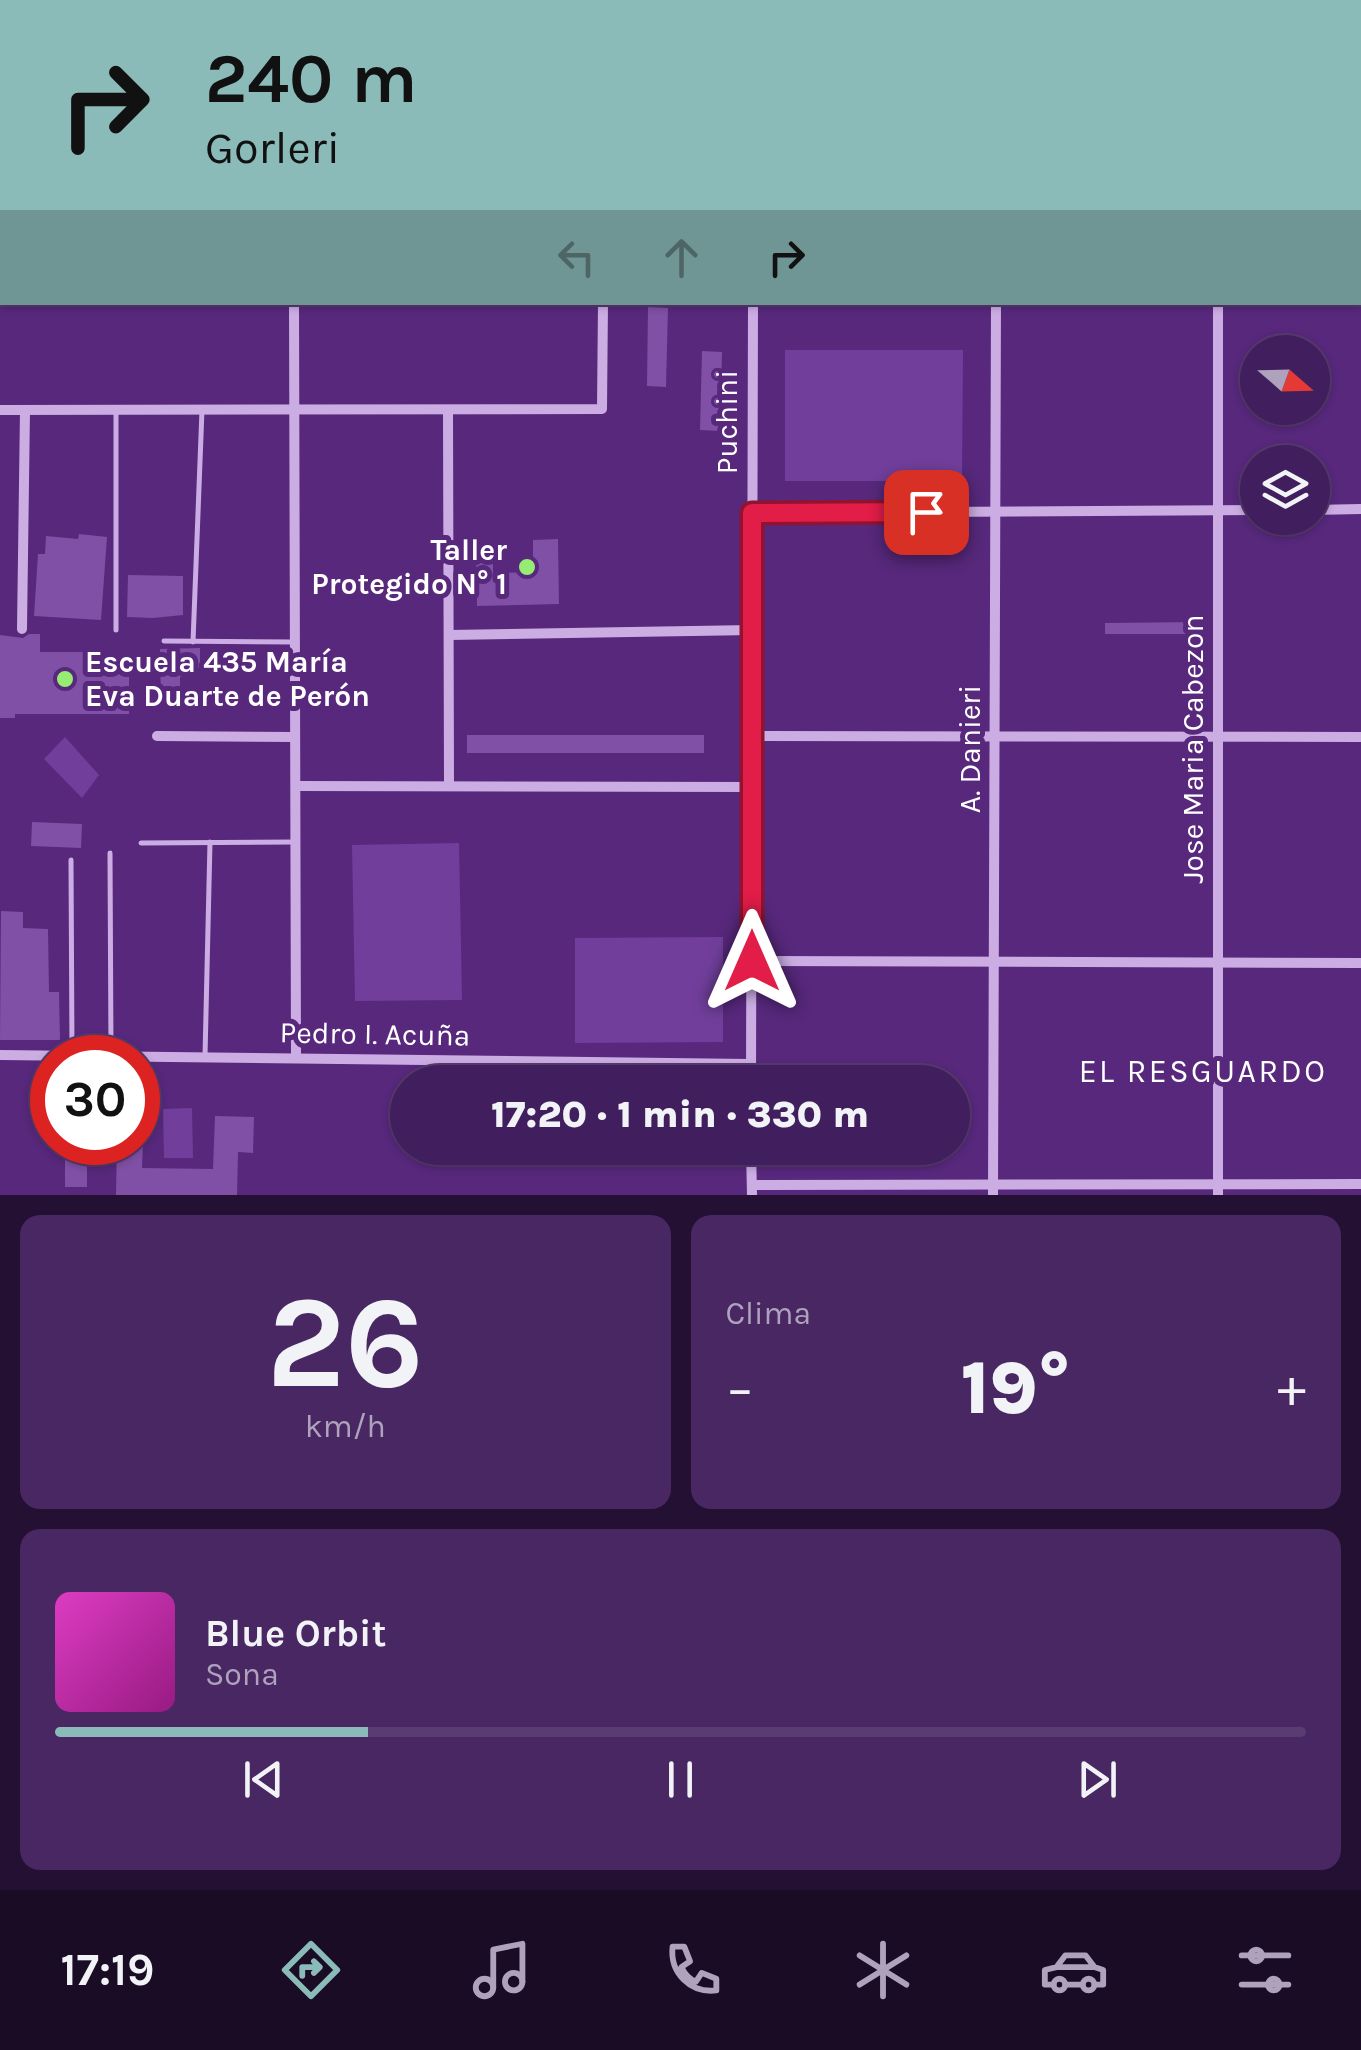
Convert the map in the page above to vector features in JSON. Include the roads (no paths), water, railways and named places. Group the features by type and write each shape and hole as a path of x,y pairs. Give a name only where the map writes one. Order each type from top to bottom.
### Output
{"street":[{"path":"294,305 296,1058"},
{"path":"0,410 602,409 603,305"},
{"name":"Puchini","path":"750,1064 754,736 752,305"},
{"name":"A. Danieri","path":"993,1190 996,305"},
{"name":"Jose Maria Cabezon","path":"1218,305 1218,1190"},
{"path":"22,629 26,410"},
{"path":"448,411 449,784"},
{"path":"752,513 1240,510"},
{"path":"1330,510 1361,510"},
{"path":"449,635 753,630"},
{"path":"157,736 295,736"},
{"path":"754,736 1361,737"},
{"path":"296,786 753,787"},
{"path":"752,961 1361,963"},
{"name":"Pedro I. Acuña","path":"0,1054 30,1054"},
{"name":"Pedro I. Acuña","path":"160,1055 750,1064"},
{"path":"751,1165 752,1190 1218,1190 1361,1184"}],"lane":[{"path":"116,410 116,630"},
{"path":"193,642 202,410"},
{"path":"164,641 295,642"},
{"path":"141,842 295,842"},
{"path":"204,1056 210,842"},
{"path":"110,853 111,1035"},
{"path":"70,860 72,1035"}],"place":[{"name":"Taller Protegido N° 1","path":"527,567"},
{"name":"Escuela 435 María Eva Duarte de Perón","path":"65,679"}],"district":[{"name":"EL RESGUARDO","path":"1203,1071"}]}
